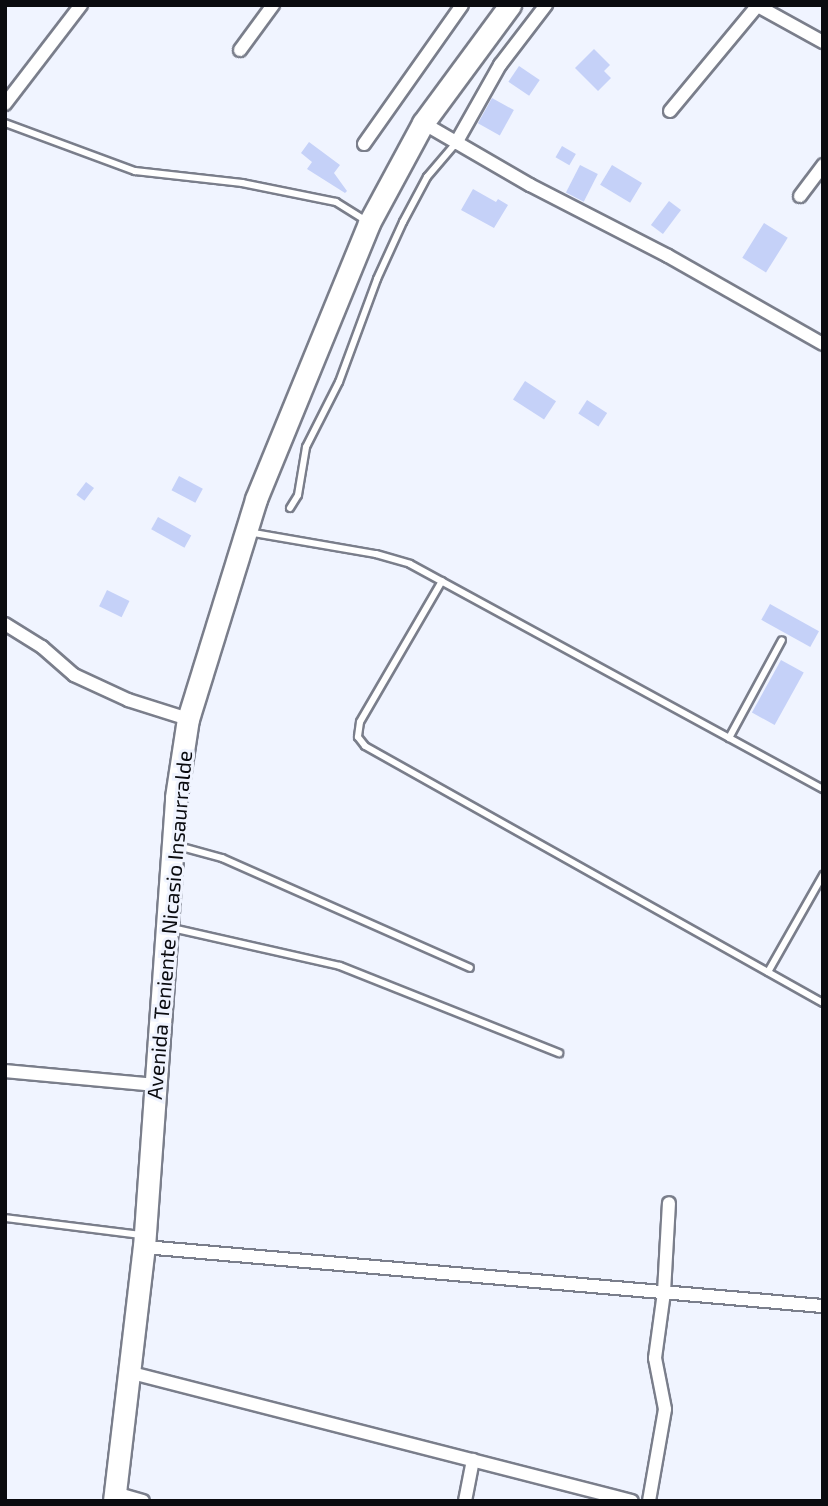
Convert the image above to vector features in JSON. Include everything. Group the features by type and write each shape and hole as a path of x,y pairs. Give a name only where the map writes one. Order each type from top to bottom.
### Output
{"main road":[{"name":"Avenida Teniente Nicasio Insaurralde","path":"114,1497 144,1241 176,797 188,719 245,532 292,404 369,223 423,122 510,5"}],"street":[{"path":"5,104 81,5"},
{"path":"240,50 273,5"},
{"path":"365,144 462,5"},
{"path":"456,143 500,65 546,5"},
{"path":"670,111 757,6 823,42"},
{"path":"423,122 456,143 668,256 823,344"},
{"path":"800,196 823,165"},
{"path":"5,624 42,647 75,675 128,700 188,719"},
{"path":"5,1071 155,1085"},
{"path":"649,1501 665,1409 655,1358 664,1292 669,1203"},
{"path":"144,1241 823,1306"},
{"path":"128,1372 632,1501"},
{"path":"465,1501 473,1460"},
{"path":"114,1497 143,1501"}],"lane":[{"path":"5,123 135,171 242,183 336,202 369,223"},
{"path":"290,508 298,495 306,447 339,382 377,279 427,177 456,143"},
{"path":"245,532 376,554 410,564 823,789"},
{"path":"442,581 360,722 358,737 365,746 823,1003"},
{"path":"729,738 782,640"},
{"path":"173,844 222,858 470,968"},
{"path":"768,972 823,875"},
{"path":"167,927 340,966 559,1053"},
{"path":"5,1219 144,1241"}],"building":[{"path":"594,49 610,65 604,71 611,78 598,91 575,68"},
{"path":"519,66 540,80 529,96 508,82"},
{"path":"492,98 514,110 500,135 478,123"},
{"path":"309,142 340,165 334,173 347,191 345,193 307,169 312,162 301,153"},
{"path":"562,146 576,154 569,165 556,157"},
{"path":"580,165 598,174 584,202 566,193"},
{"path":"612,165 642,183 630,203 600,185"},
{"path":"473,189 496,202 498,199 508,205 494,228 461,210"},
{"path":"669,201 681,210 663,234 651,225"},
{"path":"764,223 788,238 766,273 742,258"},
{"path":"525,381 556,401 544,420 513,399"},
{"path":"587,400 607,413 598,426 578,413"},
{"path":"179,476 203,489 195,503 171,490"},
{"path":"86,482 94,488 84,501 76,495"},
{"path":"158,517 191,535 184,548 151,529"},
{"path":"107,590 129,601 122,617 99,606"},
{"path":"770,604 819,631 810,647 761,620"},
{"path":"781,660 804,673 775,725 752,712"}]}
